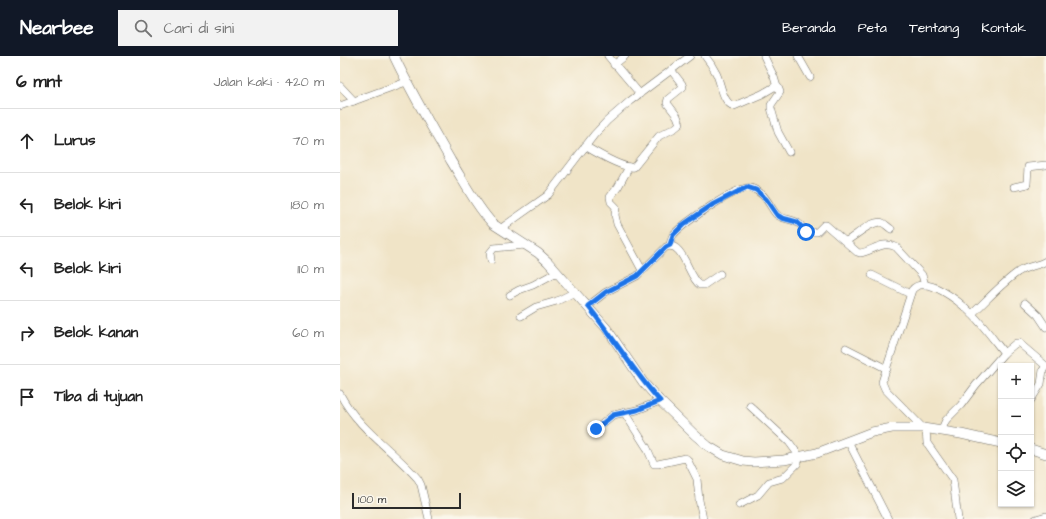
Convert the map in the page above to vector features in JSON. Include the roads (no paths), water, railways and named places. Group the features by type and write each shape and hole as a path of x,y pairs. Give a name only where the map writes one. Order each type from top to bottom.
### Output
{"street":[{"path":"394,56 406,82 474,199 489,220 500,229 538,253 557,272 576,292 606,329 643,382 695,436 708,446 723,455 743,461 754,462 784,460 817,453 872,432 892,428 924,428 998,440"},
{"path":"608,56 614,65 640,94"},
{"path":"614,65 624,56"},
{"path":"500,229 548,195 585,146 607,121 690,56"},
{"path":"705,56 716,73 726,100 734,106 777,87"},
{"path":"764,56 780,92 771,104 771,108 778,132 788,152"},
{"path":"798,56 810,77"},
{"path":"585,146 598,155 629,167 634,167 659,136 676,128 680,124 677,116 667,102 668,99 682,88 682,84 671,70"},
{"path":"340,106 406,82"},
{"path":"340,86 354,101"},
{"path":"1014,187 1027,184 1028,167 1046,165"},
{"path":"629,167 618,187 610,197 616,207 615,215 617,224 642,270"},
{"path":"588,306 606,292 634,278 666,247 670,245 673,235 684,224 712,205 747,187 756,190 766,199 777,215 797,222 806,232 817,232 824,225 826,225 860,253 885,244 896,247 922,275 925,285"},
{"path":"846,241 872,224 878,222 882,222 891,228"},
{"path":"491,260 490,253 494,248 525,245"},
{"path":"670,245 673,245 680,250 694,279 700,285 704,285 720,274"},
{"path":"972,314 1018,272 1028,266 1040,264 1046,260"},
{"path":"510,295 557,272"},
{"path":"872,275 910,294"},
{"path":"958,519 953,480 927,443 924,428 885,389 882,382 910,294 914,287 925,285 938,289 944,293 972,314 1004,353"},
{"path":"521,316 536,307 557,301 576,292"},
{"path":"1025,302 1038,315 1046,327"},
{"path":"941,431 946,420 961,405 1004,353 1016,343 1019,343 1046,366 1043,370 1041,384 1032,399"},
{"path":"846,348 887,369"},
{"path":"340,394 347,406 368,431 418,480 421,485 430,519"},
{"path":"596,429 613,415 637,410 660,401"},
{"path":"750,406 789,442 800,457"},
{"path":"624,412 647,448 654,464 685,458 687,459 697,479 699,500 704,519"},
{"path":"848,441 888,519"},
{"path":"1034,450 1046,454"},
{"path":"739,505 758,495 769,482 783,478 797,464 800,457"},
{"path":"1036,519 1046,516"}]}
